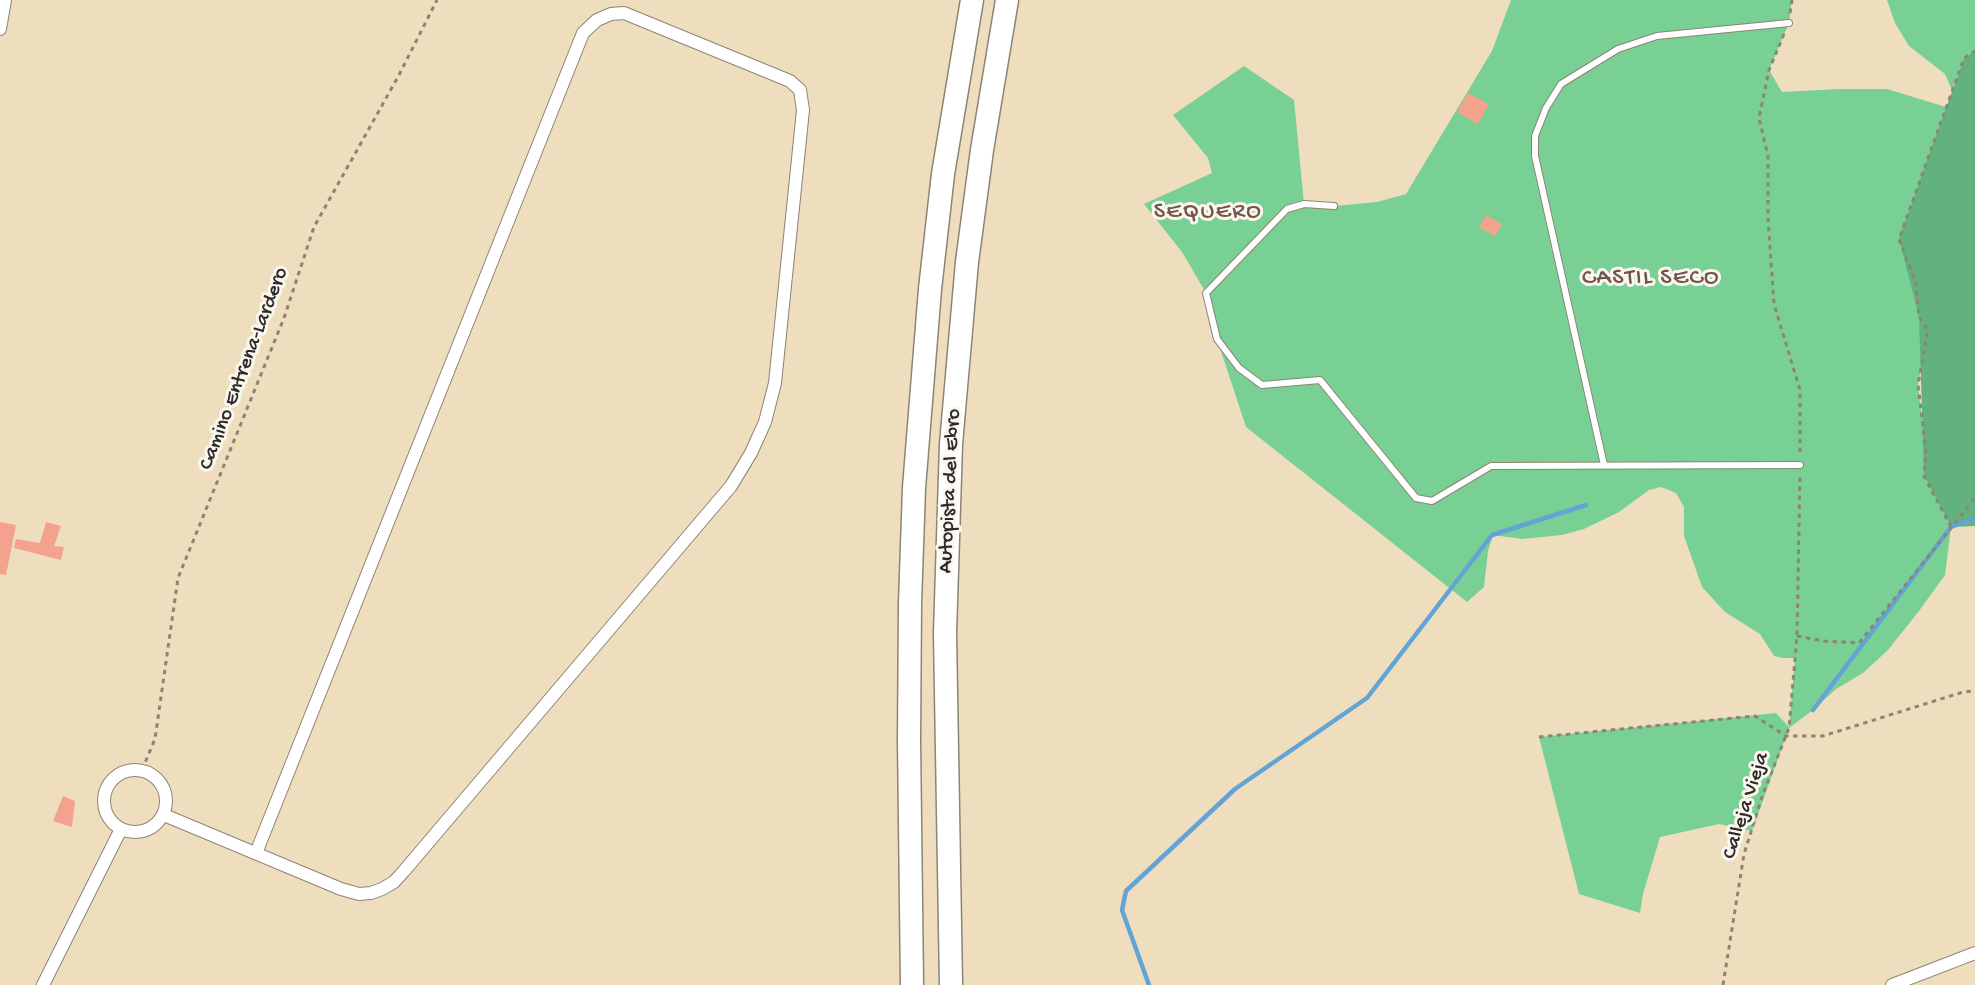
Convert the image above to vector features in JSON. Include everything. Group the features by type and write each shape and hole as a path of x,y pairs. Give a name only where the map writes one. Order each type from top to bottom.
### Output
{"highway":[{"name":"Autopista del Ebro","path":"912,985 909,740 914,488 928,312 943,174 972,0"},
{"name":"Autopista del Ebro","path":"951,985 945,744 945,633 951,444 969,250 990,96 1007,0"}],"street":[{"path":"0,29 5,0"},
{"path":"164,815 341,889 360,894 371,893 394,882 731,486 751,453 765,422 775,383 803,110 800,90 790,81 624,13 610,14 597,20 583,33 256,853"},
{"path":"131,770 142,770 153,775 166,792 164,815 150,829 141,832 121,829 112,822 106,812 104,801 106,790 120,774 131,770"},
{"path":"43,985 121,829"},
{"path":"1892,985 1975,953"}],"lane":[{"path":"1604,465 1535,156 1535,136 1546,108 1561,84 1618,49 1657,36 1789,23"},
{"path":"1334,206 1304,204 1287,209 1206,293 1217,339 1239,368 1262,385 1320,380 1416,498 1432,501 1491,466 1800,465"}],"path":[{"name":"Camino Entrena-Lardero","path":"142,770 152,752 155,739 178,578 284,318 314,226 399,75 437,0"},
{"name":"Calleja Vieja","path":"1723,985 1744,854 1763,794 1789,728 1797,636 1800,390 1773,304 1768,219 1768,156 1759,118 1769,70 1789,23"},
{"path":"1951,527 1924,476 1926,452 1918,385 1928,330 1918,317 1917,283 1899,239 1964,58 1975,51"},
{"path":"1797,636 1824,641 1859,643 1975,498"},
{"path":"1539,737 1755,716 1786,736 1823,736 1963,692 1975,691"}],"green space":[{"path":"1511,0 1792,0 1789,23 1769,70 1782,92 1887,89 1946,107 1928,330 1918,385 1926,452 1924,476 1951,527 1945,575 1888,650 1863,673 1836,689 1789,728 1752,831 1719,824 1660,837 1643,894 1640,913 1579,894 1539,737 1776,713 1789,727 1795,658 1774,656 1760,634 1725,612 1702,587 1684,536 1684,507 1676,493 1661,487 1649,490 1619,512 1584,529 1562,535 1522,539 1493,535 1488,551 1484,587 1467,602 1246,427 1217,339 1206,293 1182,252 1144,204 1212,173 1208,158 1173,115 1244,66 1294,100 1304,204 1334,206 1377,202 1406,194 1492,51"},
{"path":"1887,0 1975,0 1975,51 1964,58 1952,90 1945,74 1909,46 1895,23"},
{"path":"1975,51 1975,526 1951,527 1924,476 1919,317 1899,239 1964,58"}],"building":[{"path":"1468,93 1489,104 1478,124 1457,112"},
{"path":"1486,215 1502,224 1495,236 1479,227"},
{"path":"0,522 16,525 6,575 0,574"},
{"path":"46,522 61,526 54,546 64,547 61,560 14,548 16,539 40,543"},
{"path":"63,796 75,801 72,827 53,821"}],"waterway":[{"path":"1149,985 1122,910 1126,891 1235,789 1367,698 1492,535 1586,505"},
{"path":"1813,710 1951,527 1975,518"}],"district":[{"name":"SEQUERO","path":"1208,213"},
{"name":"CASTIL SECO","path":"1651,279"}]}
